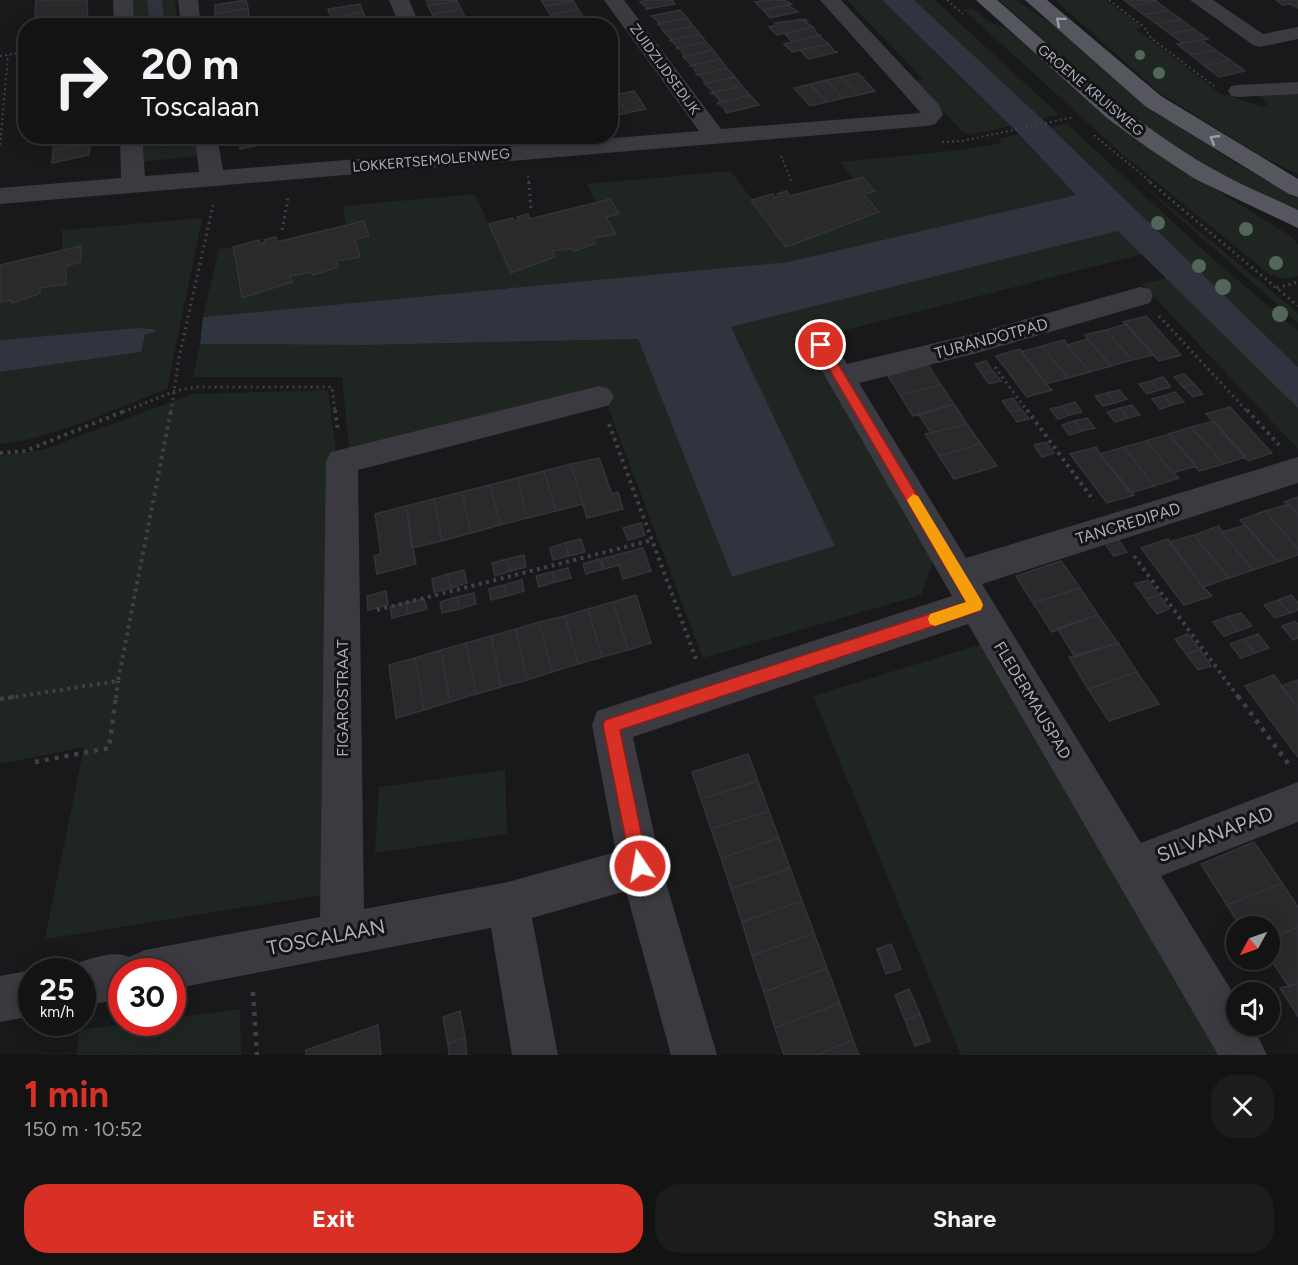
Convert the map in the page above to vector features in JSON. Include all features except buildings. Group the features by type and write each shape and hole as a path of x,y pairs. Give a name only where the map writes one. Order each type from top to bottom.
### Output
{"main road":[{"name":"GROENE KRUISWEG","path":"986,0 1115,113 1203,174 1298,220"},
{"name":"GROENE KRUISWEG","path":"1035,0 1153,101 1298,189"},
{"path":"1265,169 1298,179"},
{"path":"1203,174 1237,198 1298,232"}],"street":[{"path":"123,0 124,18"},
{"path":"188,0 190,18"},
{"path":"399,0 407,18"},
{"name":"ZUIDZIJDSEDIJK","path":"614,0 715,137"},
{"name":"LOKKERTSEMOLENWEG","path":"618,141 715,137 927,119 932,115 932,111 830,0"},
{"path":"1200,0 1260,40 1298,33"},
{"path":"1239,91 1298,88"},
{"path":"131,144 134,185"},
{"path":"207,144 212,178"},
{"name":"LOKKERTSEMOLENWEG","path":"0,196 212,178 462,147 538,144"},
{"name":"TURANDOTPAD","path":"841,377 977,343 1140,296"},
{"name":"FLEDERMAUSPAD","path":"821,345 1244,1055"},
{"path":"342,461 599,397"},
{"name":"TANCREDIPAD","path":"968,591 1290,459"},
{"name":"FIGAROSTRAAT","path":"342,461 342,934"},
{"path":"694,1055 640,866 611,725 709,694 968,591"},
{"name":"SILVANAPAD","path":"1132,867 1298,802"},
{"name":"TOSCALAAN","path":"186,964 508,903 640,866"},
{"path":"508,903 535,1055"},
{"path":"0,999 18,996"}],"path":[{"path":"1109,0 1144,27 1151,38 1222,92 1239,91"},
{"path":"0,56 18,53"},
{"path":"0,145 8,55"},
{"path":"998,134 1074,117"},
{"name":"GROENE KRUISWEG","path":"1091,132 1298,306"},
{"path":"35,762 109,748 118,681 175,391 179,358 213,206 212,178"},
{"path":"1276,288 1298,282"},
{"path":"1140,296 1290,459"},
{"path":"0,453 25,450 175,391 197,387 332,387 342,461"},
{"path":"599,397 709,694"},
{"path":"342,619 653,540"},
{"path":"0,699 118,681"},
{"path":"251,952 257,1055"}],"shaded area":[{"path":"129,0 147,0 149,18 130,18"},
{"path":"147,0 162,0 164,18 149,18"},
{"path":"162,0 175,0 177,18 164,18"},
{"path":"847,0 882,0 1011,126 974,134 963,132 914,82 923,79"},
{"path":"882,0 914,0 1042,119 1298,367 1298,408 1118,231 731,327 835,546 732,577 638,339 365,345 200,344 203,317 788,262 1076,195 1011,126"},
{"path":"914,0 935,0 1059,115 1042,119"},
{"path":"999,0 1016,0 1050,23 1153,110 1240,166 1298,197 1298,216 1208,167 1156,133 1096,85"},
{"path":"1055,0 1106,0 1142,27 1136,29 1222,95 1229,95 1262,107 1269,104 1254,93 1298,91 1298,174 1261,156 1160,93"},
{"path":"974,9 988,21 1007,29 1106,116 1146,147 1289,235 1298,244 1298,276 1285,279 1270,275 1120,152 964,10"},
{"path":"1067,124 1214,260 1298,331 1298,367 1050,127"},
{"path":"1018,134 1077,195 788,262 203,317 219,249 232,248 241,299 292,282 291,276 312,272 313,275 338,267 337,262 360,257 356,240 370,236 365,221 346,225 343,206 475,194 511,274 555,258 553,252 572,248 574,251 597,243 594,237 616,234 607,217 619,214 611,199 596,202 587,184 731,171 786,247 881,212 866,194 876,190 864,176 854,179 840,162 962,150 1001,143 1000,139"},
{"path":"139,144 162,144 162,148 179,144 205,144 207,155 140,162"},
{"path":"1131,175 1298,313 1298,323"},
{"path":"202,218 167,389 43,436 0,444 0,372 140,352 145,335 156,329 137,328 0,340 0,302 11,300 12,303 41,295 41,289 66,284 67,266 82,262 82,246 62,250 62,230"},
{"path":"1118,231 1143,254 834,333 816,340 933,561 921,595 703,658 601,389 595,387 349,449 342,377 193,377 200,344 365,345 638,339 732,577 730,327"},
{"path":"1168,278 1298,408 1298,449 1142,284"},
{"path":"137,328 156,329 145,335 141,352 0,372 0,340"},
{"path":"328,390 336,451 325,660 328,894 45,939 84,747 0,764 0,456 42,450 193,394"},
{"path":"982,644 1222,1055 961,1055 813,696"},
{"path":"505,770 507,834 375,853 379,787"},
{"path":"240,1009 241,1055 77,1055 79,1036 96,1036 96,1028 108,1026 108,1036 186,1036 186,1016"}],"slow traffic":[{"path":"913,500 976,605 935,619"}],"route":[{"path":"640,866 611,725 976,605 821,345"}]}
